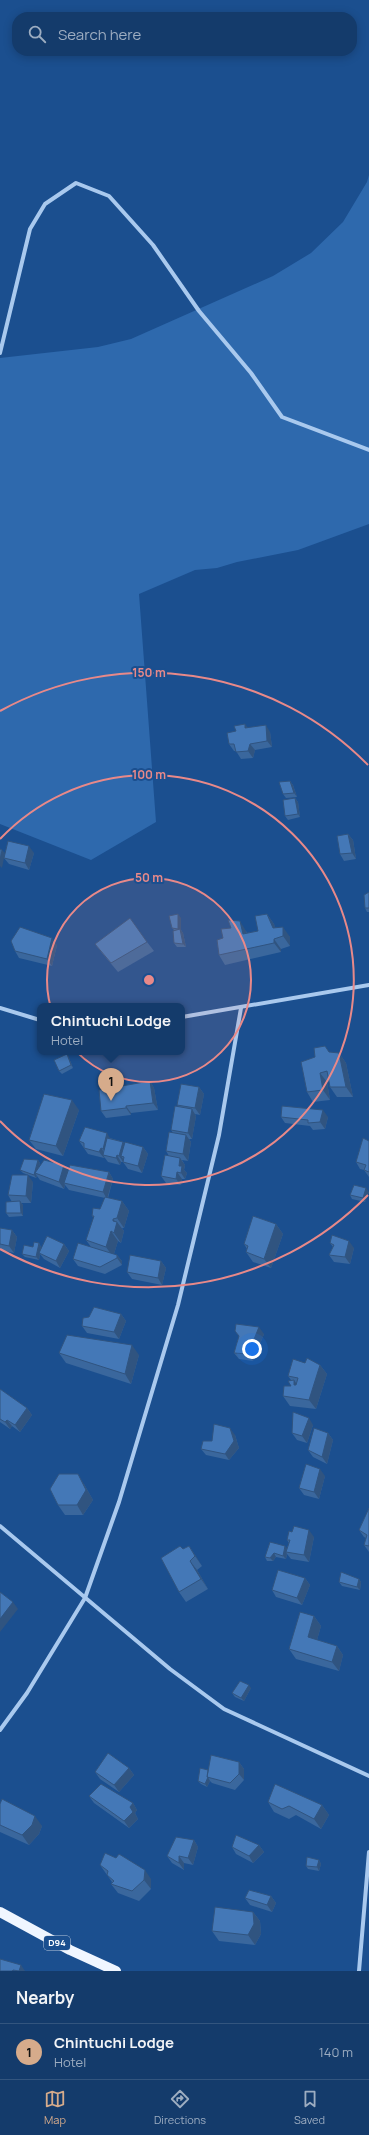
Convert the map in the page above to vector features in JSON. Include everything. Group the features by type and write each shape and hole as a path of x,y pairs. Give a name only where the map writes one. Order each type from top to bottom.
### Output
{"main road":[{"name":"D94","path":"0,1912 70,1950 116,1971"}],"street":[{"path":"0,353 30,229 45,204 76,183 109,196 153,245 199,311 251,373 282,417 369,450"},
{"path":"185,1017 369,985"},
{"path":"0,1008 37,1019"},
{"path":"0,1730 27,1694 85,1598 119,1502 178,1306 220,1135 241,1008"},
{"path":"0,1526 170,1669 224,1709 369,1776"},
{"path":"359,1971 369,1852"}],"shaded area":[{"path":"369,175 369,524 298,550 237,562 217,568 195,570 139,594 156,822 91,860 0,824 0,358 98,347 131,339 273,276 311,253 343,222 367,182"}],"building":[{"path":"245,724 245,728 266,725 267,741 250,744 248,751 236,752 234,744 229,744 227,733 236,731 234,726"},
{"path":"290,781 294,793 283,794 279,782"},
{"path":"295,798 298,814 285,816 283,800"},
{"path":"348,834 352,853 340,854 337,836"},
{"path":"8,841 29,846 25,863 4,858"},
{"path":"0,849 2,850 0,860"},
{"path":"369,892 369,908 365,908 364,895"},
{"path":"178,914 178,929 172,928 169,916"},
{"path":"267,914 273,928 283,927 283,936 274,939 274,943 219,955 217,940 223,938 221,929 231,928 228,920 240,921 243,934 258,931 255,916"},
{"path":"130,918 147,942 111,963 95,944"},
{"path":"20,927 52,938 47,959 15,951 11,941"},
{"path":"180,929 183,944 174,943 173,931"},
{"path":"325,1046 329,1052 339,1053 346,1087 330,1087 327,1071 320,1073 323,1090 307,1092 301,1062 315,1057 314,1048"},
{"path":"67,1055 71,1065 59,1071 54,1060"},
{"path":"150,1081 153,1103 101,1111 99,1090"},
{"path":"181,1084 199,1087 195,1108 177,1105"},
{"path":"44,1094 72,1100 56,1146 29,1140"},
{"path":"175,1106 192,1109 188,1133 171,1130"},
{"path":"282,1106 323,1110 320,1122 308,1123 308,1120 281,1117"},
{"path":"85,1127 107,1133 103,1149 101,1148 99,1152 84,1148 84,1143 79,1141"},
{"path":"169,1132 186,1135 183,1154 166,1151"},
{"path":"107,1138 123,1142 119,1156 117,1155 116,1158 103,1155"},
{"path":"363,1138 369,1141 369,1172 364,1170 366,1165 356,1162"},
{"path":"125,1142 143,1147 138,1166 123,1162 124,1157 121,1156"},
{"path":"165,1155 180,1158 179,1166 182,1166 181,1173 177,1172 176,1179 161,1176"},
{"path":"24,1159 38,1160 34,1175 20,1170"},
{"path":"44,1160 64,1165 59,1182 35,1173"},
{"path":"70,1165 109,1172 103,1192 64,1183"},
{"path":"12,1175 28,1175 26,1196 8,1195"},
{"path":"354,1185 366,1188 363,1198 350,1195"},
{"path":"105,1197 122,1201 117,1218 113,1219 113,1221 117,1222 114,1233 111,1231 106,1247 86,1240 94,1216 92,1216 93,1208 100,1209"},
{"path":"20,1201 21,1213 6,1213 6,1202"},
{"path":"253,1216 276,1224 264,1259 246,1252 248,1246 244,1244"},
{"path":"0,1228 12,1230 9,1246 0,1244"},
{"path":"332,1235 349,1241 345,1257 329,1255 334,1245 330,1243"},
{"path":"47,1236 64,1244 56,1261 39,1253"},
{"path":"34,1242 39,1243 36,1257 22,1254 24,1245 33,1247"},
{"path":"78,1243 117,1255 117,1258 100,1267 73,1259"},
{"path":"130,1255 161,1261 158,1278 127,1272"},
{"path":"94,1307 121,1314 114,1332 82,1326 83,1318 89,1317"},
{"path":"236,1324 259,1327 248,1354 234,1353 239,1336 235,1331"},
{"path":"67,1335 132,1345 125,1374 59,1353"},
{"path":"307,1358 320,1365 309,1400 283,1396 284,1386 291,1386 288,1381 294,1380 294,1385 296,1385 298,1378 288,1376 293,1359 305,1363"},
{"path":"0,1389 27,1408 15,1425 7,1420 5,1422 0,1419"},
{"path":"293,1412 309,1418 302,1436 292,1433"},
{"path":"214,1424 230,1428 234,1441 225,1454 201,1449 203,1441 212,1441"},
{"path":"314,1428 328,1433 322,1457 308,1450"},
{"path":"306,1464 320,1469 314,1492 299,1488"},
{"path":"59,1474 78,1474 86,1490 77,1505 58,1505 50,1489"},
{"path":"369,1508 369,1546 364,1545 367,1535 359,1530"},
{"path":"294,1526 309,1530 304,1555 286,1552 290,1540 287,1540 289,1531 292,1532"},
{"path":"270,1542 285,1546 283,1556 274,1553 270,1558 265,1557"},
{"path":"180,1546 183,1549 189,1546 195,1556 190,1561 201,1579 179,1592 161,1558"},
{"path":"278,1570 305,1578 297,1598 272,1590"},
{"path":"341,1572 359,1579 357,1587 339,1582"},
{"path":"0,1592 13,1602 0,1619"},
{"path":"300,1612 314,1616 308,1637 337,1646 332,1662 289,1649"},
{"path":"240,1681 249,1685 241,1698 232,1693"},
{"path":"108,1753 129,1768 114,1785 95,1772"},
{"path":"211,1755 239,1762 239,1774 230,1783 207,1777"},
{"path":"200,1768 208,1770 208,1777 205,1784 198,1781"},
{"path":"101,1784 133,1803 130,1807 133,1812 124,1821 89,1796"},
{"path":"275,1784 322,1805 314,1819 289,1806 282,1809 268,1802"},
{"path":"2,1799 35,1816 32,1825 22,1835 0,1825 0,1804"},
{"path":"236,1835 259,1845 249,1856 232,1847"},
{"path":"176,1837 194,1840 188,1858 179,1856 179,1863 167,1856"},
{"path":"105,1853 116,1858 119,1854 145,1870 144,1880 132,1891 111,1884 114,1881 107,1875 108,1871 100,1865"},
{"path":"307,1857 319,1860 317,1867 306,1866"},
{"path":"249,1890 271,1896 267,1905 245,1898"},
{"path":"215,1907 253,1912 254,1924 248,1935 212,1931"},
{"path":"0,1959 21,1965 19,1971 0,1971"}],"place":[{"name":"Chintuchi Lodge","path":"111,1101"}]}
